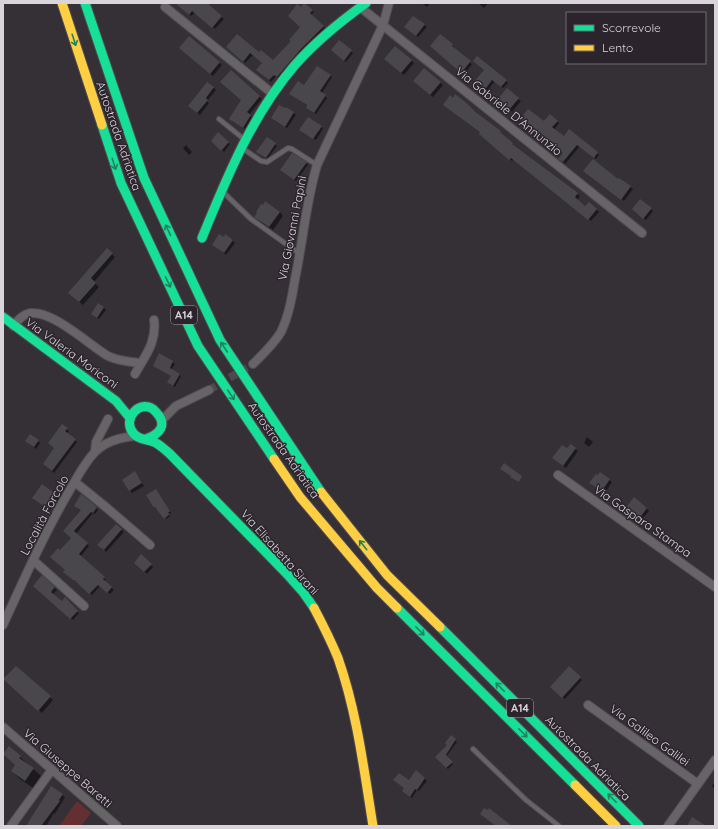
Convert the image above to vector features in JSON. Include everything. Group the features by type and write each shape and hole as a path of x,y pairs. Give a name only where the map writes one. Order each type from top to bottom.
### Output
{"main road":[{"name":"Autostrada Adriatica","path":"62,3 121,183 198,346 300,497 377,588 616,826"},
{"name":"Autostrada Adriatica","path":"85,3 144,178 220,340 318,489 387,575 639,826"},
{"path":"202,238 221,190 243,144 273,94 304,56 333,29 363,5"},
{"name":"Via Valeria Moriconi","path":"3,317 13,326 116,401 137,408"},
{"name":"Via Valeria Moriconi","path":"116,401 130,421"},
{"path":"146,406 154,409 158,412 161,425 155,436 141,437 131,429 130,421 137,408 146,406"},
{"name":"Via Elisabetta Sirani","path":"161,425 162,438 169,452"},
{"name":"Via Elisabetta Sirani","path":"141,437 169,452 248,532 295,583 312,605 328,636 346,681 360,743 373,826"}],"street":[{"name":"Via Giovanni Papini","path":"253,364 268,350 280,332 289,312 310,188 317,165 383,25 389,3"},
{"name":"Via Gabriele D'Annunzio","path":"363,5 383,25 642,233"},
{"path":"165,7 273,94"},
{"name":"Via Valeria Moriconi","path":"13,326 18,319 27,314 38,312 52,318 109,356 123,361 141,363"},
{"path":"135,374 153,342 155,331 154,320"},
{"path":"154,409 176,406 209,390"},
{"path":"161,425 176,406"},
{"name":"Località Forcolo","path":"3,625 61,504 86,462 95,452 96,442 108,418"},
{"path":"95,452 124,432 130,421"},
{"path":"115,439 141,437"},
{"name":"Via Gaspara Stampa","path":"558,475 715,587"},
{"path":"75,482 101,502 150,545"},
{"path":"33,560 84,606"},
{"name":"Via Galileo Galilei","path":"588,705 698,784"},
{"name":"Via Giuseppe Baretti","path":"3,728 117,826"},
{"path":"668,826 715,760"},
{"path":"11,826 52,770"}],"lane":[{"path":"219,119 261,161 267,162 288,148 317,165"},
{"path":"221,190 251,219 300,254"},
{"path":"473,749 526,800 559,826"}],"shaded area":[{"path":"77,801 91,813 81,826 59,826"}],"building":[{"path":"175,3 207,3 222,16 212,28 192,11 189,15"},
{"path":"304,3 313,10 310,13 324,26 300,50 277,77 274,75 269,80 256,70 262,63 250,53 243,62 226,47 237,34 259,52 261,50 273,60 291,41 289,40 300,27 288,16 297,4 301,7"},
{"path":"413,16 425,24 416,36 404,27"},
{"path":"440,34 471,61 461,73 430,46"},
{"path":"189,36 220,62 210,74 179,48"},
{"path":"339,40 352,50 344,61 331,50"},
{"path":"395,46 412,60 401,73 384,59"},
{"path":"477,56 507,80 501,87 492,80 484,91 473,83 484,70 473,61"},
{"path":"317,66 331,75 320,91 326,95 314,113 306,108 307,105 289,94 298,81 304,85"},
{"path":"424,68 441,82 430,95 413,81"},
{"path":"231,70 260,96 247,112 251,115 243,128 229,119 241,100 220,82"},
{"path":"207,82 214,87 206,98 208,100 197,113 188,106"},
{"path":"507,88 519,98 509,110 499,104 500,103 497,100"},
{"path":"455,94 474,111 501,131 500,132 513,143 512,144 578,193 575,197 585,206 589,202 597,209 588,220 511,158 509,160 479,134 480,132 443,105 450,95 453,98"},
{"path":"279,105 294,112 285,127 271,118"},
{"path":"528,109 544,121 550,114 558,121 552,127 564,136 569,129 598,152 594,158 577,145 563,162 558,159 563,153 520,119"},
{"path":"308,117 322,126 313,139 299,130"},
{"path":"218,132 229,142 221,151 211,141"},
{"path":"267,137 276,143 266,158 256,152"},
{"path":"292,153 307,162 294,180 280,170"},
{"path":"593,159 618,179 619,178 631,186 621,200 583,171"},
{"path":"640,199 652,208 643,219 632,209"},
{"path":"265,201 280,212 269,227 254,217 261,204 263,205"},
{"path":"219,234 224,237 225,234 233,240 224,253 212,245"},
{"path":"107,248 113,253 91,278 96,283 79,302 68,293"},
{"path":"98,303 104,307 97,318 91,314"},
{"path":"159,353 173,361 170,368 180,374 173,386 167,382 171,376 153,366"},
{"path":"62,424 68,428 65,431 76,439 52,471 43,464 54,448 48,443"},
{"path":"30,434 39,440 34,447 25,441"},
{"path":"571,444 576,448 563,466 552,458 562,445 567,448"},
{"path":"504,463 522,476 519,482 500,469"},
{"path":"135,471 142,483 129,491 122,480"},
{"path":"600,472 610,479 602,491 589,483 596,474 598,475"},
{"path":"42,484 57,495 47,508 32,498"},
{"path":"156,489 170,511 168,513 170,514 164,519 155,507 154,508 146,495"},
{"path":"81,494 97,507 93,513 91,512 74,531 88,543 79,554 105,577 103,579 112,587 107,593 98,585 89,594 63,572 65,570 50,557 58,548 60,550 71,538 63,531 81,510 74,506"},
{"path":"634,497 647,508 639,519 625,509"},
{"path":"116,524 122,529 104,550 97,545"},
{"path":"141,554 152,564 144,572 134,563"},
{"path":"42,575 55,587 51,592 62,601 65,597 78,611 70,619 33,586"},
{"path":"16,666 51,696 38,711 3,679"},
{"path":"569,666 581,677 562,698 550,687"},
{"path":"451,735 456,739 446,755 453,762 446,768 435,757 447,745 445,743"},
{"path":"9,746 21,756 19,758 34,768 25,781 11,771 15,765 3,754"},
{"path":"416,770 425,778 410,797 402,791 404,788 393,780 399,773 409,780"},
{"path":"51,786 63,794 59,800 60,801 41,826 26,826"},
{"path":"484,808 488,810 489,808 512,826 496,826 480,814"},
{"path":"692,817 706,826 687,826"}],"tunnel":[{"path":"209,390 253,364"}],"traffic: fast":[{"path":"85,3 144,178 220,340 321,492"},
{"path":"202,238 242,147 253,126 280,84 311,48 338,24 366,3"},
{"path":"102,125 121,183 198,346 274,459"},
{"path":"3,317 116,401 130,418"},
{"path":"146,439 158,432 162,425 160,417 156,412 145,407 134,411 131,416 130,428 134,434 160,445 169,453 287,574 303,592 314,608"},
{"path":"397,608 575,785"},
{"path":"440,627 639,826"}],"traffic: slow":[{"path":"62,3 102,125"},
{"path":"274,459 300,497 377,588 397,608"},
{"path":"321,492 387,575 440,627"},
{"path":"314,608 327,633 345,678 359,741 373,826"},
{"path":"575,785 616,826"}]}
